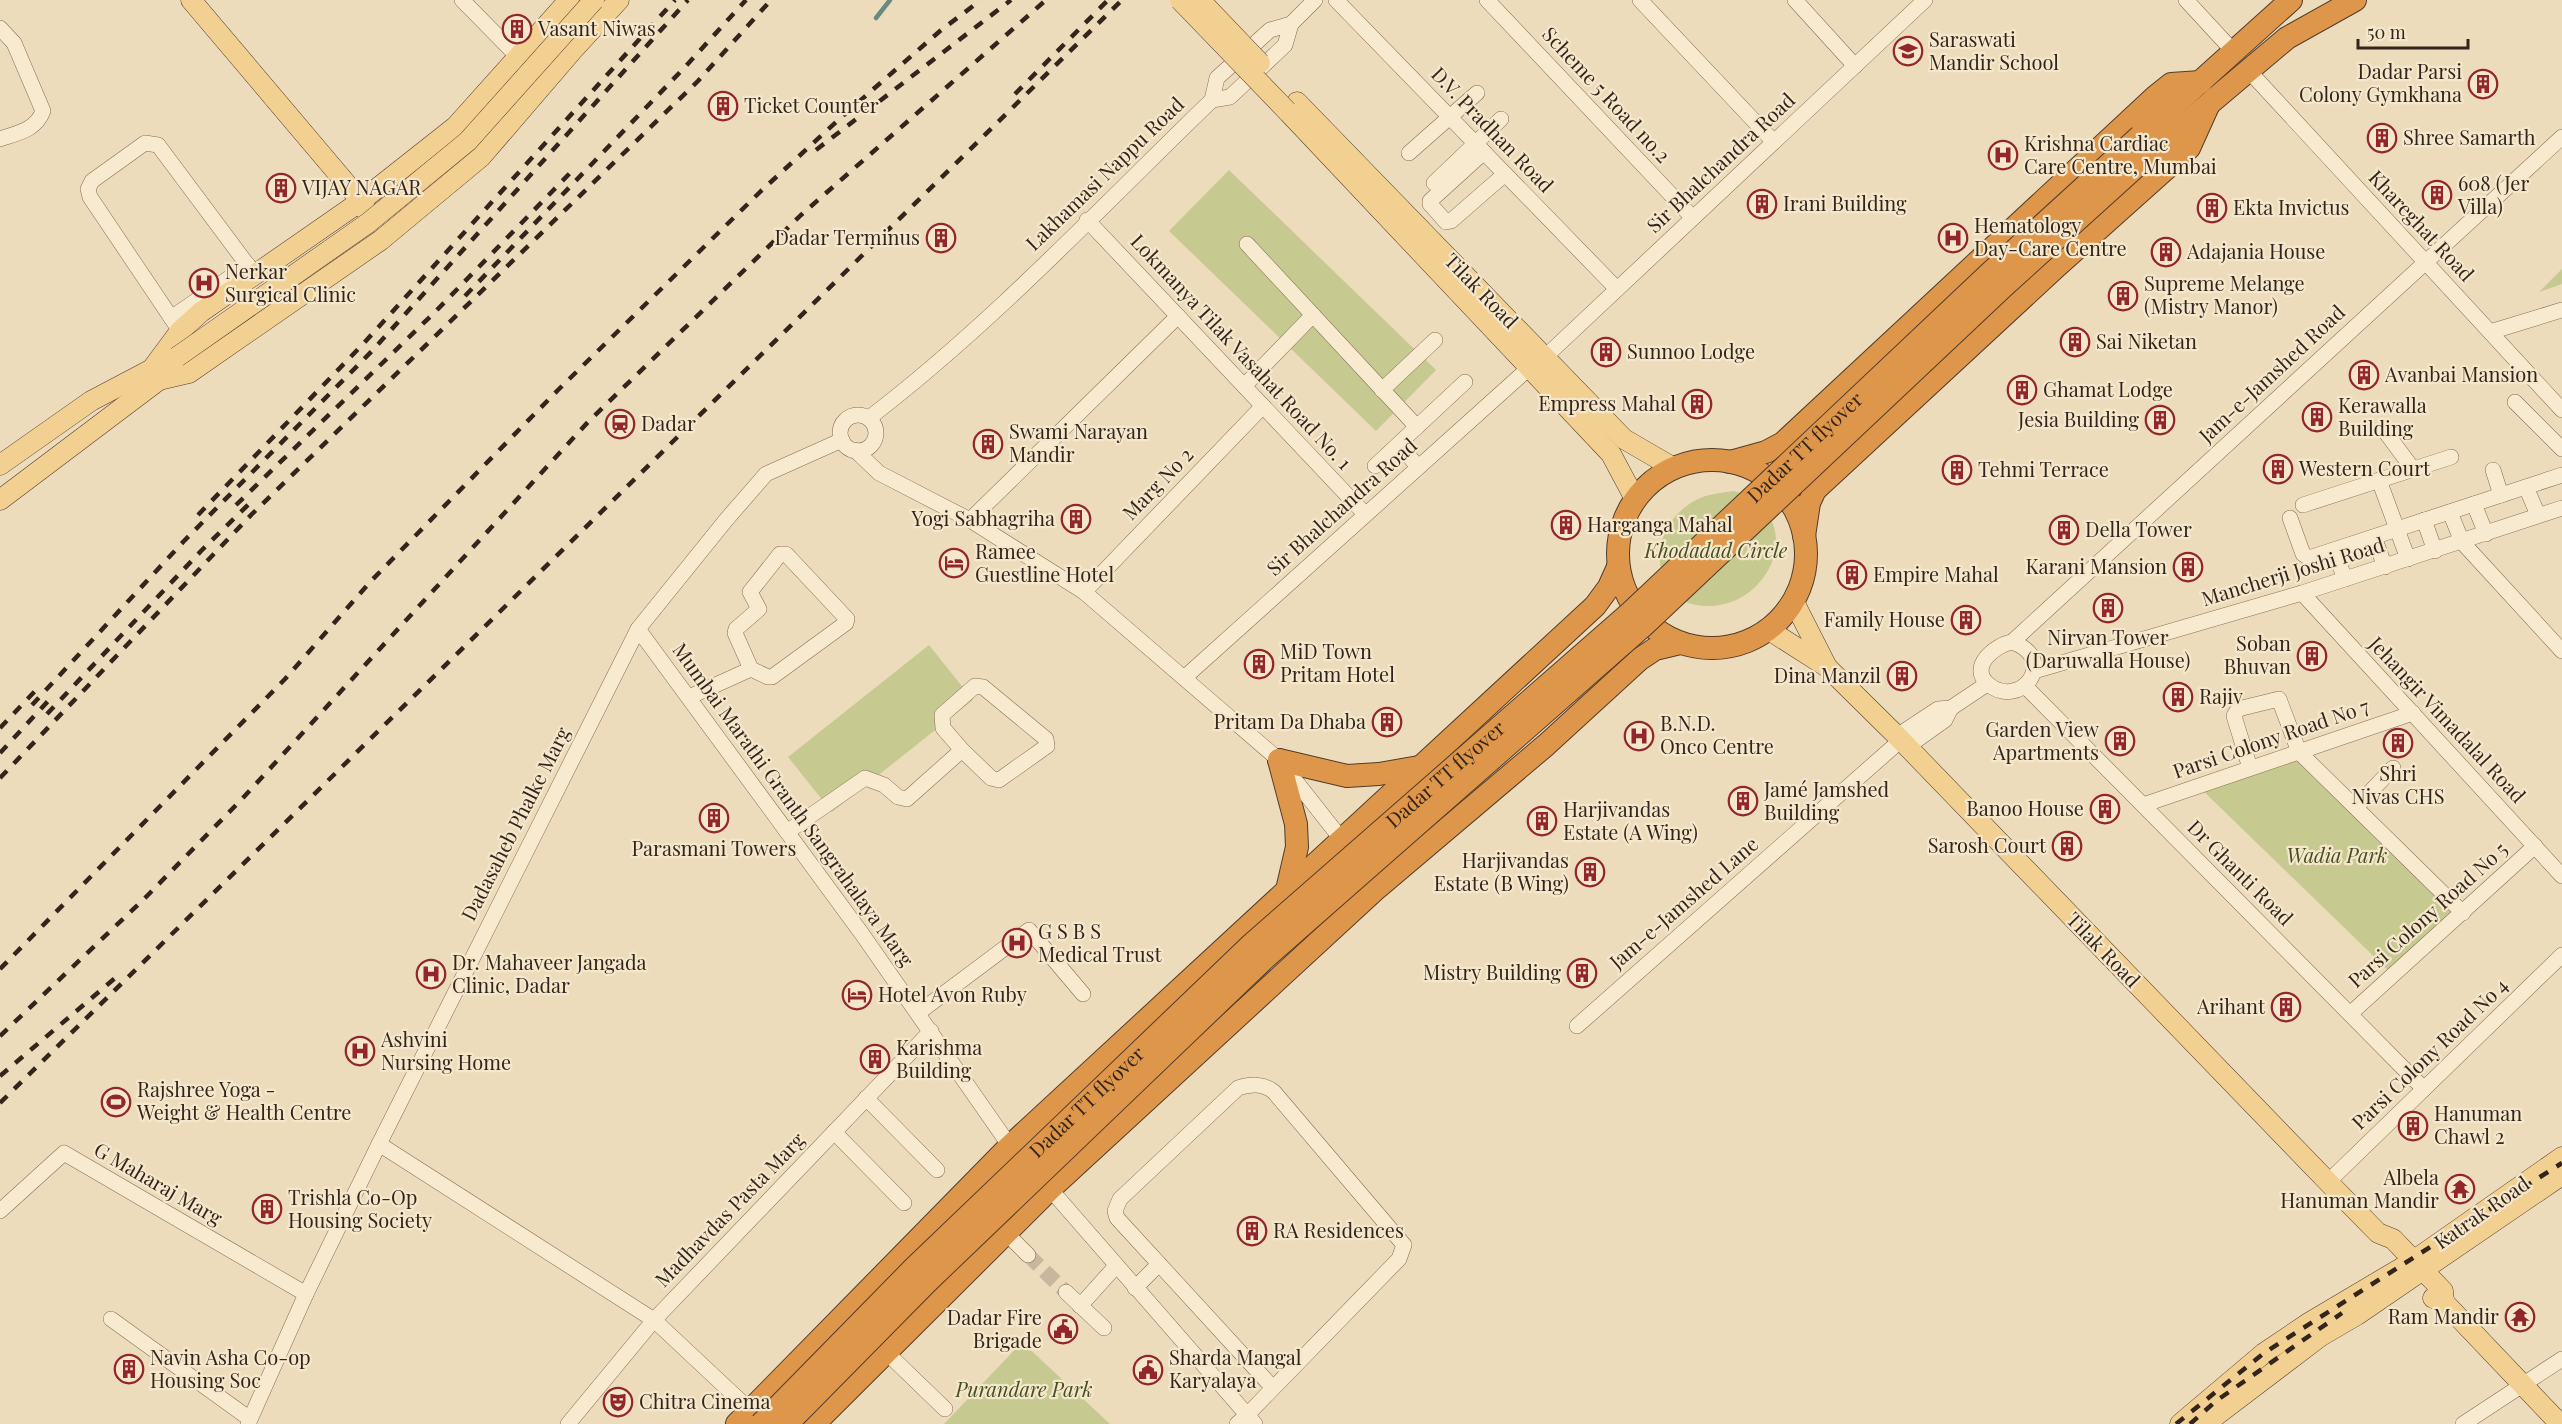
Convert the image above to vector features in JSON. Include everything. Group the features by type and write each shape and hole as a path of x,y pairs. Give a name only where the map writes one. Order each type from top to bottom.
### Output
{"highway":[{"path":"2267,23 2278,0"},
{"path":"2146,144 2201,82 2291,0"},
{"path":"2146,144 2208,106 2287,38 2325,0"},
{"path":"2287,38 2355,0"},
{"path":"1730,462 1766,452 1783,444 2156,96 2170,84 2201,82"},
{"path":"1804,536 1795,510 1778,488 1756,471 1730,462 1701,461 1674,468 1653,481 1635,498 1623,520 1617,543 1618,567 1625,592 1638,614 1657,631 1680,643 1710,649 1741,644 1769,630 1794,602 1805,570 1804,536 1809,503 1815,490 2056,267 2189,148 2208,106"},
{"name":"Dadar TT flyover","path":"749,1419 913,1269 1252,944 1631,612 1991,272 2146,144"},
{"name":"Dadar TT flyover","path":"787,1424 935,1274 1265,958 1643,626 2004,286 2146,144"},
{"path":"749,1419 1009,1147 1595,606 1609,587 1618,567"},
{"path":"814,1424 1050,1189 1384,882 1546,745 1640,659 1655,649 1680,643"},
{"path":"1495,698 1546,745"},
{"path":"1287,890 1297,847 1296,824 1279,760 1347,776 1379,774 1419,767"},
{"path":"1205,965 1249,1006"}],"main road":[{"path":"191,0 361,201 381,240"},
{"path":"150,377 175,325 201,312 251,270 361,201 456,126 569,0"},
{"path":"0,500 150,377 368,223 468,141 594,0"},
{"path":"0,465 91,400 150,377 189,373 381,240 481,157 619,0"},
{"path":"1180,0 1292,106"},
{"path":"1200,0 1292,106"},
{"name":"Tilak Road","path":"1292,106 1537,363 1611,454 1635,498"},
{"name":"Tilak Road","path":"1537,363 1624,439 1674,468"},
{"name":"Tilak Road","path":"1794,602 1827,668"},
{"name":"Tilak Road","path":"1769,630 1827,668 1901,741 2378,1233 2384,1246 2407,1271 2443,1291 2444,1302 2560,1424"},
{"name":"Katrak Road","path":"2472,1228 2562,1157"},
{"name":"Katrak Road","path":"2407,1271 2472,1228 2562,1175"},
{"path":"2180,1424 2264,1353 2310,1322 2407,1271"},
{"path":"2205,1424 2321,1336 2357,1315 2407,1271"}],"street":[{"path":"463,0 545,84"},
{"name":"Lakhamasi Nappu Road","path":"869,418 918,380 992,314 1212,100 1217,78 1270,30 1291,24 1315,0"},
{"name":"D.V. Pradhan Road","path":"1336,0 1453,114 1505,174 1617,290"},
{"name":"Scheme 5 Road no.2","path":"1487,0 1693,218"},
{"path":"1640,0 1774,142"},
{"path":"1795,0 1855,66"},
{"name":"Sir Bhalchandra Road","path":"1184,678 1617,290 1925,0"},
{"path":"2186,0 2234,52"},
{"path":"1212,100 1230,97 1285,45 1291,24"},
{"path":"0,28 14,43 43,111 38,124 0,139"},
{"name":"Khareghat Road","path":"2249,71 2557,405"},
{"path":"1409,153 1477,93"},
{"path":"1501,119 1430,201 1430,204 1446,222 1451,221 1505,174"},
{"name":"Jam-e-Jamshed Road","path":"2012,642 2562,137"},
{"path":"175,325 88,194 92,181 145,143 154,143 161,148 251,270"},
{"path":"1434,183 1480,144"},
{"name":"Lokmanya Tilak Vasahat Road No. 1","path":"1087,220 1365,514"},
{"path":"1247,244 1417,428"},
{"path":"2490,332 2562,310"},
{"path":"1244,386 1313,315"},
{"path":"970,520 1178,316"},
{"path":"1382,390 1436,340"},
{"path":"1375,466 1465,382"},
{"path":"2515,402 2562,449"},
{"path":"2531,418 2557,405"},
{"name":"Marg No 2","path":"1084,592 1263,406"},
{"path":"855,450 866,449 874,440 875,429 869,418 857,415 846,420 840,429 842,440 850,448 879,473 970,520 1084,592 1279,760 1341,839 1384,882"},
{"path":"2550,437 2562,426"},
{"path":"2384,430 2413,469"},
{"name":"Dadasaheb Phalke Marg","path":"249,1421 306,1294 379,1143 638,628 766,474 842,440"},
{"path":"1399,444 1418,467"},
{"path":"2303,504 2451,458"},
{"path":"2493,470 2501,495"},
{"path":"2290,518 2305,557 2309,558 2562,475"},
{"path":"2379,480 2408,559"},
{"path":"2526,487 2538,515"},
{"path":"2474,504 2486,534"},
{"name":"Mancherji Joshi Road","path":"2034,671 2302,593 2562,508"},
{"path":"2450,512 2462,542 2562,651"},
{"path":"2424,520 2435,551"},
{"path":"2374,537 2385,567"},
{"path":"2334,550 2345,579"},
{"path":"689,697 751,669 772,677 846,623 847,619 786,554 780,554 750,592 759,609 736,629 735,633 751,669"},
{"name":"Jehangir Vimadalal Road","path":"2302,593 2562,876"},
{"name":"Mumbai Marathi Granth Sangrahalaya Marg","path":"638,628 931,1031 1009,1147 1050,1189 1246,1421"},
{"path":"2012,642 2029,652 2034,661 2034,671 2031,680 2025,686 2005,690 1988,684 1983,676 1982,666 1986,657 2002,644 2012,642"},
{"name":"Jam-e-Jamshed Lane","path":"1577,1026 1901,741 1945,720 1952,708 1988,684"},
{"path":"975,686 984,687 1046,739 1047,746 999,780 991,778 962,750 943,728 942,715 975,686"},
{"name":"Dr Ghanti Road","path":"2025,686 2424,1089"},
{"path":"2250,768 2234,716 2238,709 2280,699 2299,752 2463,913"},
{"name":"Parsi Colony Road No 7","path":"2143,805 2413,713"},
{"path":"787,832 865,778 884,785 898,797 907,799 962,750"},
{"path":"2356,807 2393,768"},
{"name":"Parsi Colony Road No 5","path":"2350,1014 2535,846"},
{"path":"918,1013 1029,930 1083,994"},
{"name":"Parsi Colony Road No 4","path":"2328,1182 2562,955"},
{"name":"Madhavdas Pasta Marg","path":"568,1424 654,1320 931,1031"},
{"path":"1246,1421 1273,1388 1399,1259 1404,1245 1270,1088 1259,1085 1238,1088 1117,1203 1115,1210 1117,1218 1273,1388"},
{"path":"866,1098 938,1170"},
{"path":"834,1132 904,1203"},
{"path":"379,1143 654,1320 749,1419"},
{"name":"G Maharaj Marg","path":"0,1212 64,1154 306,1294"},
{"path":"1006,1233 1028,1256"},
{"path":"1135,1288 1159,1264"},
{"path":"1080,1306 1116,1266"},
{"path":"1066,1292 1104,1328"},
{"path":"111,1319 249,1421"},
{"path":"886,1352 945,1409"},
{"path":"2463,1424 2562,1359"}],"green space":[{"path":"1229,170 1436,370 1376,431 1169,231"},
{"path":"2562,269 2562,284 2539,292"},
{"name":"Khodadad Circle","path":"1734,491 1758,503 1771,520 1776,539 1773,559 1763,578 1748,593 1728,603 1704,606 1684,601 1676,596 1669,587 1660,563 1662,540 1667,528 1683,509 1694,501 1708,495"},
{"path":"929,645 973,700 832,812 788,757"},
{"name":"Wadia Park","path":"2297,752 2461,912 2392,974 2198,786"},
{"name":"Purandare Park","path":"1022,1342 1110,1424 944,1424"}],"waterway":[{"path":"876,18 890,0"}],"tunnel":[{"path":"1028,1255 1066,1292"}],"railway":[{"path":"198,515 364,343 675,0"},
{"path":"32,705 184,541 372,351 688,0"},
{"path":"465,296 685,67 746,0"},
{"path":"0,778 252,514 698,81 771,0"},
{"path":"0,969 285,679 371,581 558,390 761,191 940,31 981,0"},
{"path":"816,150 1011,0"},
{"path":"0,1036 145,898 242,799 588,422 801,215 1046,0"},
{"path":"1015,94 1108,0"},
{"path":"0,1103 1122,0"},
{"path":"236,505 436,311 572,171"},
{"path":"47,714 201,551 251,502"},
{"path":"0,728 35,691"},
{"path":"0,753 49,700"},
{"path":"0,1076 121,973"},
{"path":"2176,1424 2264,1353 2562,1163"},
{"path":"2190,1424 2216,1401 2342,1313"}],"place":[{"name":"Vasant Niwas","path":"517,29"},
{"name":"Saraswati Mandir School","path":"1908,51"},
{"name":"Dadar Parsi Colony Gymkhana","path":"2483,84"},
{"name":"Ticket Counter","path":"723,106"},
{"name":"Shree Samarth","path":"2382,138"},
{"name":"Krishna Cardiac Care Centre, Mumbai","path":"2003,155"},
{"name":"VIJAY NAGAR","path":"281,188"},
{"name":"608 (Jer Villa)","path":"2437,195"},
{"name":"Irani Building","path":"1762,204"},
{"name":"Ekta Invictus","path":"2212,208"},
{"name":"Dadar Terminus","path":"941,238"},
{"name":"Hematology Day-Care Centre","path":"1953,238"},
{"name":"Adajania House","path":"2166,252"},
{"name":"Nerkar Surgical Clinic","path":"204,283"},
{"name":"Supreme Melange (Mistry Manor)","path":"2123,296"},
{"name":"Sai Niketan","path":"2075,342"},
{"name":"Sunnoo Lodge","path":"1606,352"},
{"name":"Avanbai Mansion","path":"2364,375"},
{"name":"Ghamat Lodge","path":"2022,390"},
{"name":"Empress Mahal","path":"1697,404"},
{"name":"Kerawalla Building","path":"2317,417"},
{"name":"Jesia Building","path":"2160,420"},
{"name":"Dadar","path":"620,424"},
{"name":"Swami Narayan Mandir","path":"988,444"},
{"name":"Western Court","path":"2278,469"},
{"name":"Tehmi Terrace","path":"1957,470"},
{"name":"Yogi Sabhagriha","path":"1076,519"},
{"name":"Harganga Mahal","path":"1566,525"},
{"name":"Della Tower","path":"2064,530"},
{"name":"Ramee Guestline Hotel","path":"954,563"},
{"name":"Karani Mansion","path":"2188,567"},
{"name":"Empire Mahal","path":"1852,575"},
{"name":"Nirvan Tower (Daruwalla House)","path":"2108,608"},
{"name":"Family House","path":"1966,620"},
{"name":"Soban Bhuvan","path":"2312,656"},
{"name":"MiD Town Pritam Hotel","path":"1259,664"},
{"name":"Dina Manzil","path":"1902,676"},
{"name":"Rajiv","path":"2178,697"},
{"name":"Pritam Da Dhaba","path":"1387,722"},
{"name":"B.N.D. Onco Centre","path":"1639,736"},
{"name":"Garden View Apartments","path":"2120,741"},
{"name":"Shri Nivas CHS","path":"2398,743"},
{"name":"Jamé Jamshed Building","path":"1743,801"},
{"name":"Banoo House","path":"2105,809"},
{"name":"Parasmani Towers","path":"714,818"},
{"name":"Harjivandas Estate (A Wing)","path":"1542,821"},
{"name":"Sarosh Court","path":"2067,846"},
{"name":"Harjivandas Estate (B Wing)","path":"1590,872"},
{"name":"G S B S Medical Trust","path":"1017,943"},
{"name":"Mistry Building","path":"1582,973"},
{"name":"Dr. Mahaveer Jangada Clinic, Dadar","path":"431,974"},
{"name":"Hotel Avon Ruby","path":"857,995"},
{"name":"Arihant","path":"2286,1007"},
{"name":"Ashvini Nursing Home","path":"360,1051"},
{"name":"Karishma Building","path":"875,1059"},
{"name":"Rajshree Yoga - Weight & Health Centre","path":"116,1102"},
{"name":"Hanuman Chawl 2","path":"2413,1126"},
{"name":"Albela Hanuman Mandir","path":"2460,1189"},
{"name":"Trishla Co-Op Housing Society","path":"267,1209"},
{"name":"RA Residences","path":"1252,1231"},
{"name":"Ram Mandir","path":"2520,1317"},
{"name":"Dadar Fire Brigade","path":"1063,1329"},
{"name":"Navin Asha Co-op Housing Soc","path":"129,1369"},
{"name":"Sharda Mangal Karyalaya","path":"1148,1370"},
{"name":"Chitra Cinema","path":"618,1402"}]}
